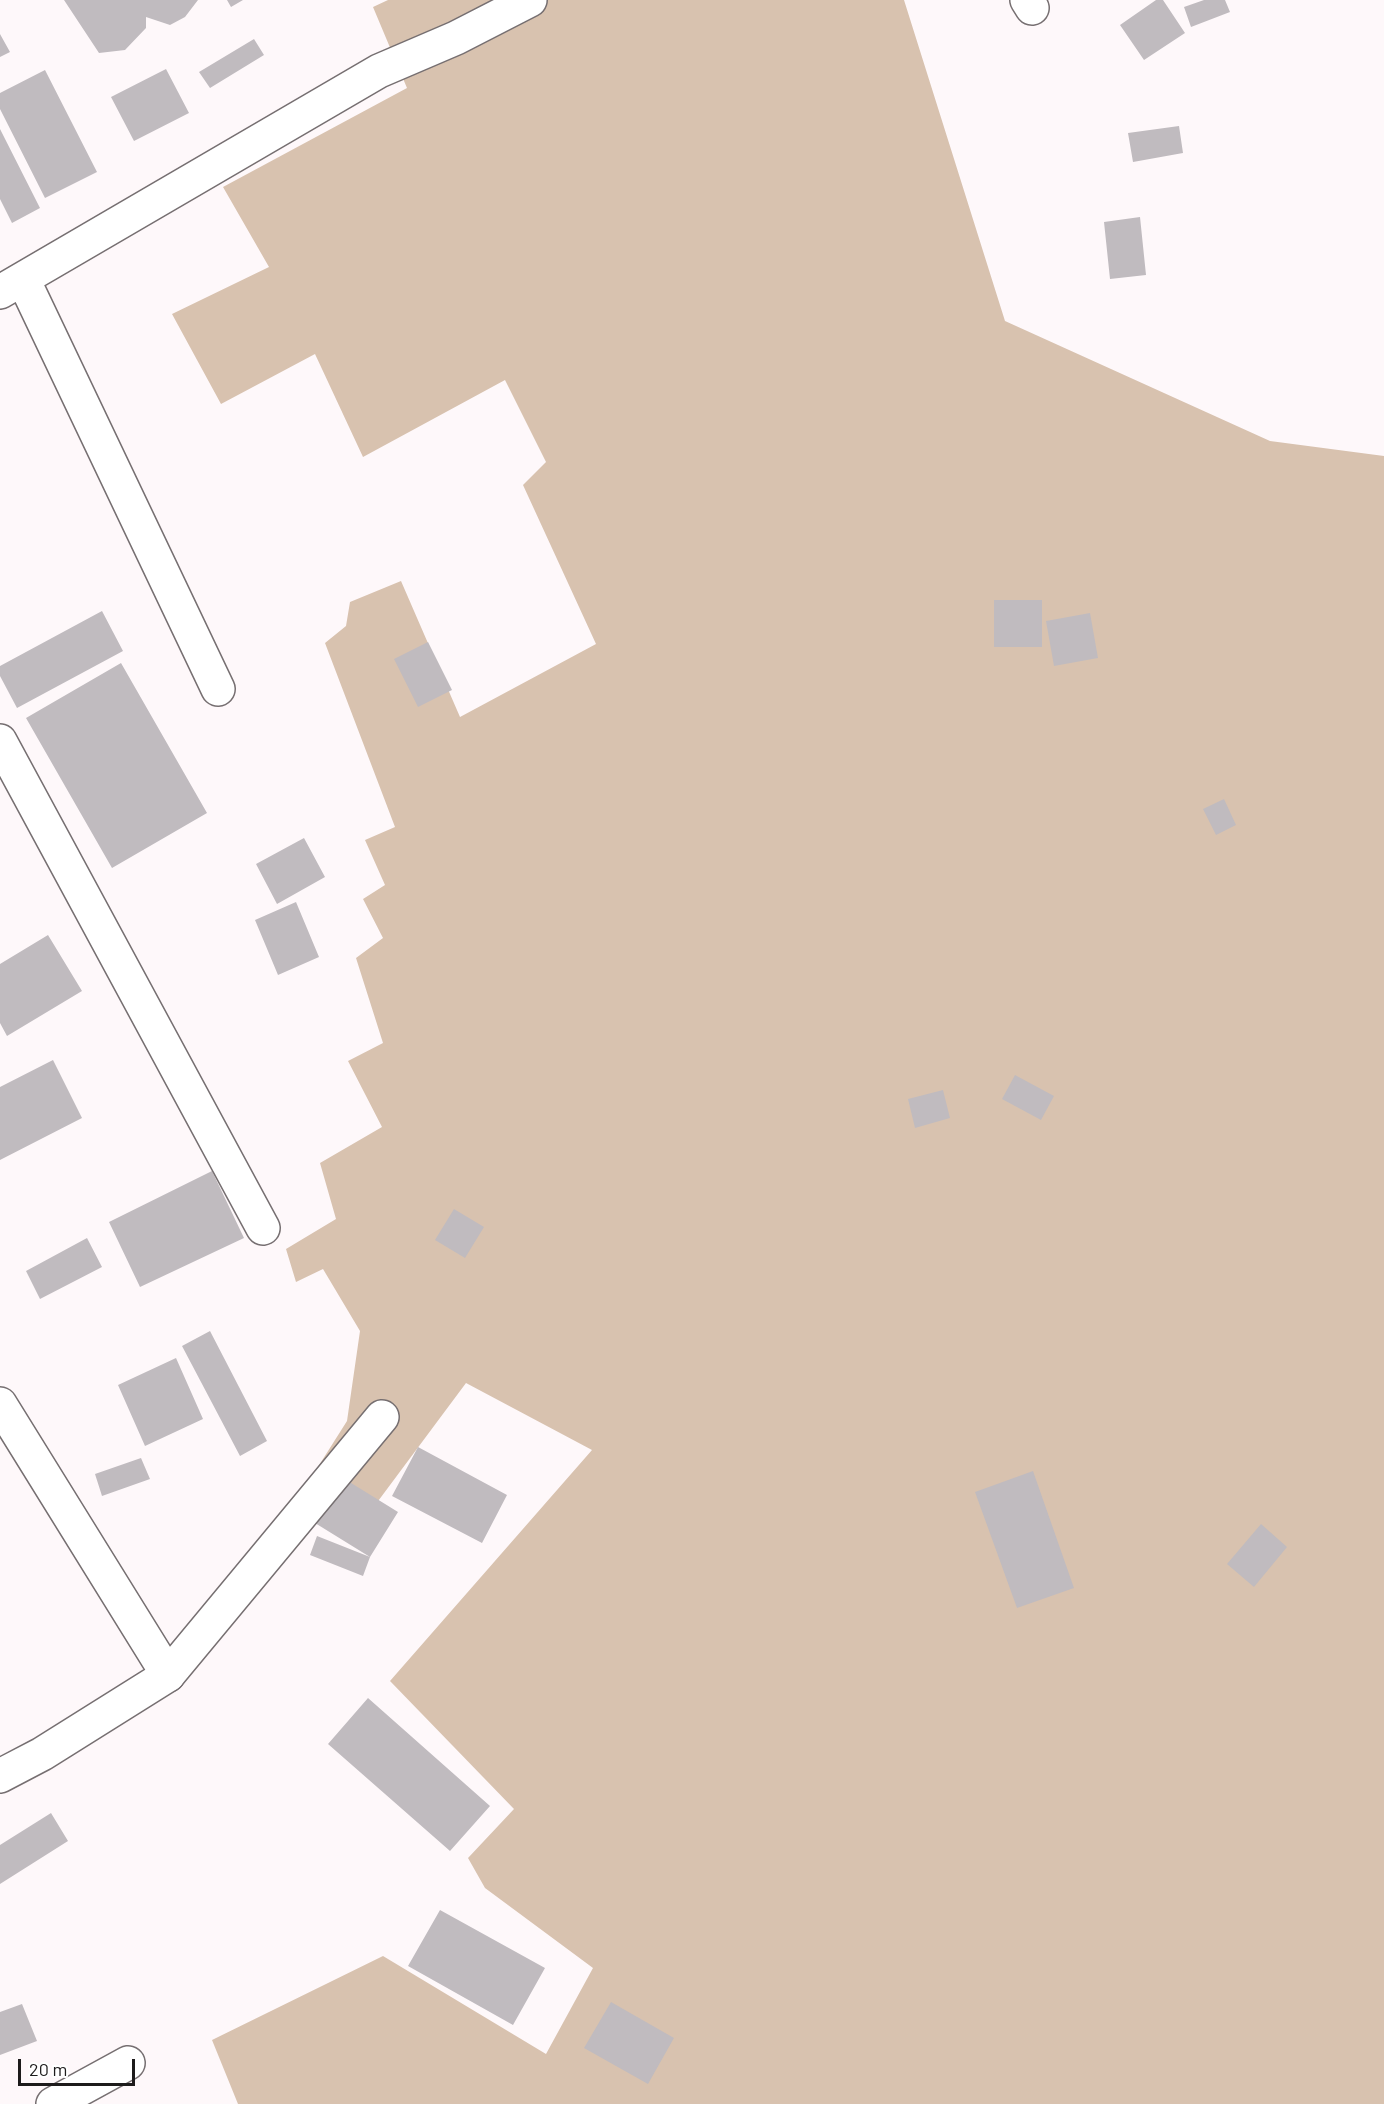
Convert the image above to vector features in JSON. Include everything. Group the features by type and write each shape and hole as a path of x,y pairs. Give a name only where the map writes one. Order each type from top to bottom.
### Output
{"street":[{"path":"218,689 12,286 379,71 456,38 530,0"},
{"path":"0,741 263,1228"},
{"path":"0,1404 168,1675"},
{"path":"0,1776 42,1754 168,1675 382,1417"},
{"path":"53,2104 128,2063"}],"shaded area":[{"path":"388,0 904,0 1005,321 1270,441 1384,456 1384,2104 238,2104 212,2040 383,1956 546,2054 593,1968 485,1888 468,1858 514,1809 390,1681 592,1450 466,1383 361,1524 316,1470 347,1421 360,1331 323,1269 296,1282 286,1249 336,1219 320,1163 382,1127 348,1061 383,1043 356,958 383,938 363,899 385,885 365,840 395,827 325,643 346,626 350,602 401,581 460,717 596,644 523,485 546,462 505,380 363,457 315,354 221,404 172,314 269,267 223,187 407,88 373,7"}],"building":[{"path":"64,0 198,0 185,17 170,25 146,17 146,28 125,50 99,53"},
{"path":"227,0 243,0 231,7"},
{"path":"1156,0 1163,0 1185,33 1144,60 1120,25"},
{"path":"1204,0 1225,0 1230,12 1191,27 1184,7"},
{"path":"0,34 10,52 0,57"},
{"path":"254,39 264,55 210,88 199,72"},
{"path":"166,69 189,113 134,141 111,97"},
{"path":"45,70 97,172 45,198 0,109 0,93"},
{"path":"1179,126 1183,153 1133,162 1128,133"},
{"path":"0,129 40,208 12,223 0,199"},
{"path":"1140,217 1146,275 1110,279 1104,222"},
{"path":"994,600 1042,600 1042,647 994,647"},
{"path":"102,611 123,651 17,708 0,676 0,666"},
{"path":"1090,613 1098,658 1054,666 1046,621"},
{"path":"428,642 452,690 418,707 394,659"},
{"path":"121,663 207,813 112,868 26,718"},
{"path":"1224,799 1236,825 1216,835 1203,809"},
{"path":"304,838 325,877 277,904 256,864"},
{"path":"296,902 319,957 278,975 255,920"},
{"path":"48,935 82,991 7,1036 0,1023 0,964"},
{"path":"53,1060 82,1118 0,1160 0,1087"},
{"path":"1015,1075 1054,1096 1041,1120 1002,1099"},
{"path":"943,1090 950,1118 915,1128 908,1099"},
{"path":"212,1171 244,1238 140,1287 109,1222"},
{"path":"454,1209 484,1227 465,1258 435,1240"},
{"path":"87,1238 102,1267 40,1299 26,1271"},
{"path":"210,1331 267,1441 240,1456 182,1346"},
{"path":"176,1358 203,1419 145,1446 118,1385"},
{"path":"418,1447 507,1495 482,1543 392,1496"},
{"path":"141,1458 150,1479 102,1496 95,1474"},
{"path":"1033,1471 1074,1588 1017,1608 975,1492"},
{"path":"343,1478 398,1512 370,1557 315,1523"},
{"path":"1261,1524 1287,1547 1254,1587 1227,1564"},
{"path":"317,1536 370,1557 363,1576 310,1555"},
{"path":"368,1698 490,1806 450,1851 328,1744"},
{"path":"51,1813 68,1841 0,1884 0,1845"},
{"path":"440,1910 545,1968 513,2025 408,1966"},
{"path":"611,2002 674,2038 648,2084 584,2048"},
{"path":"22,2004 37,2041 0,2055 0,2012"}]}
